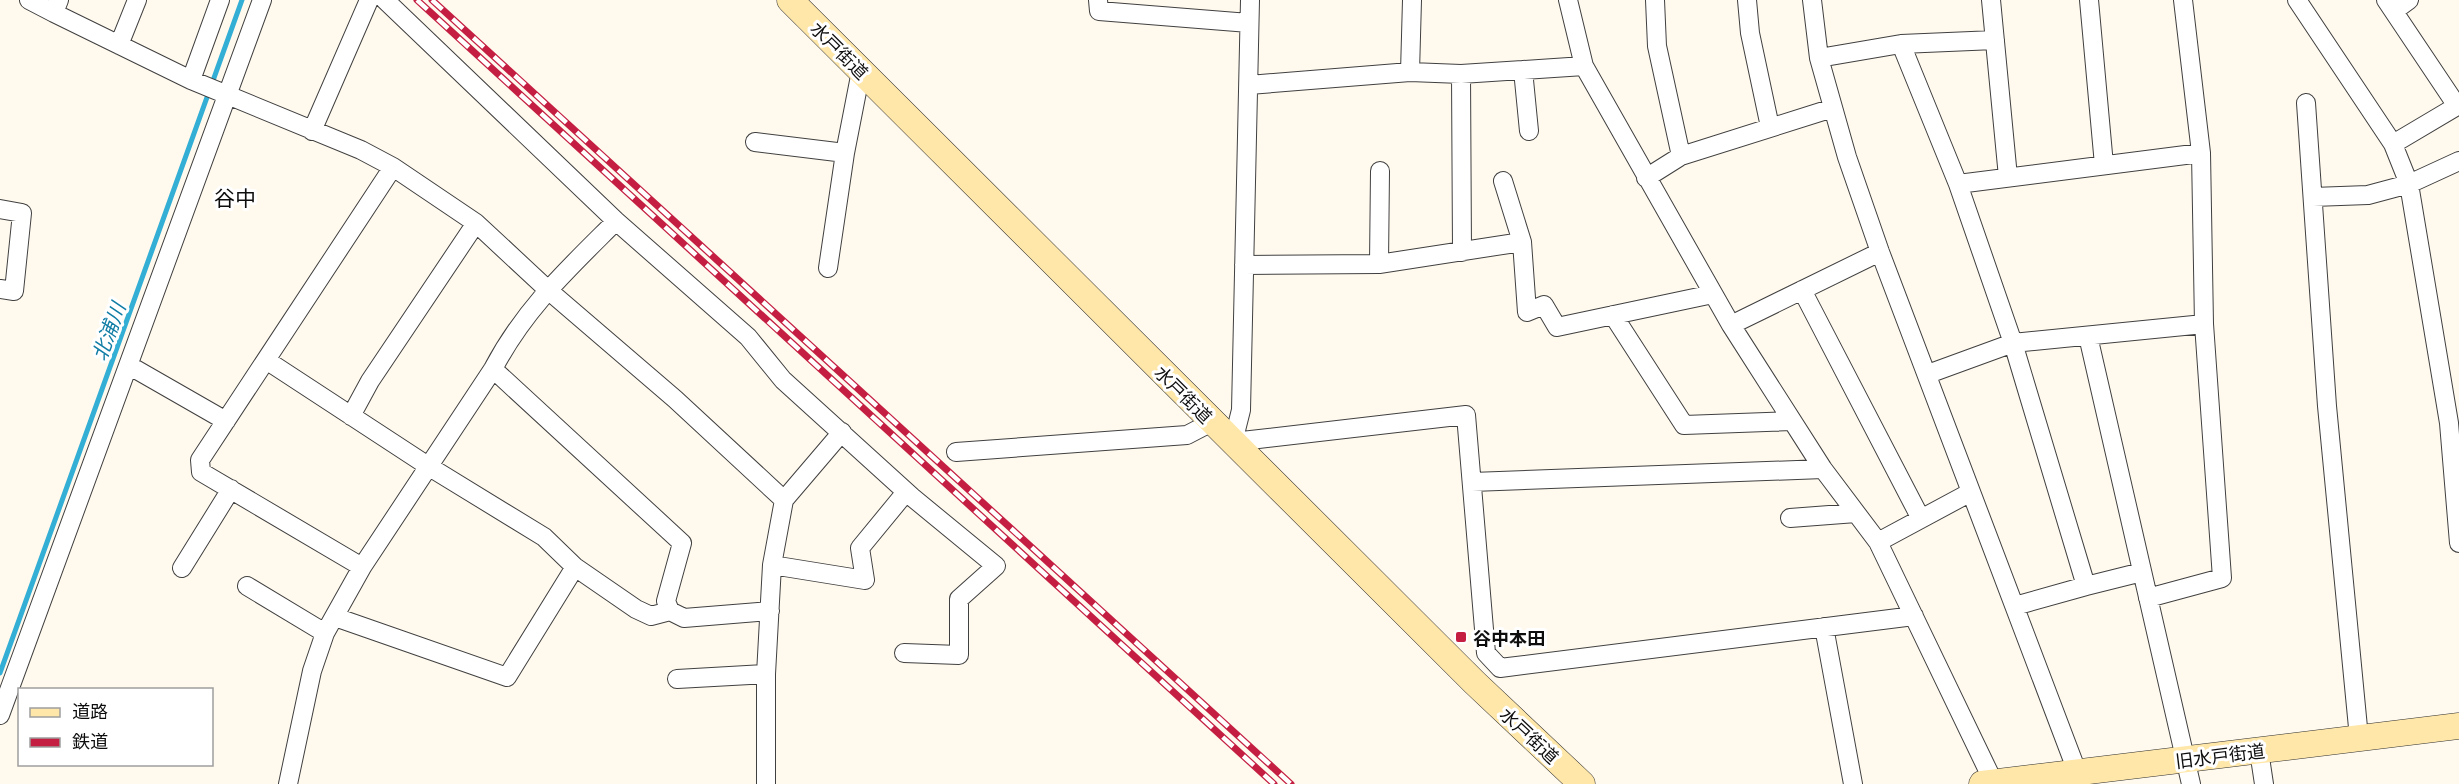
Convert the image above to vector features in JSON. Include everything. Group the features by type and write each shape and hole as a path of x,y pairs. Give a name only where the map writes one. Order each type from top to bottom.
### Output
{"main road":[{"name":"水戸街道","path":"790,0 1212,422 1475,682 1582,784"},
{"name":"旧水戸街道","path":"1988,783 2079,774 2459,726"}],"street":[{"path":"29,0 56,6 118,45 312,131 362,150 393,167 476,223 548,290 675,399 784,500"},
{"path":"118,45 137,0"},
{"path":"0,715 62,543 130,366 210,87 220,0"},
{"path":"210,87 262,0"},
{"path":"312,131 369,0"},
{"path":"385,0 616,221 748,337 783,380 906,492 996,566 959,599 959,655 904,653"},
{"path":"1098,0 1099,11 1250,23"},
{"path":"1250,0 1240,410 1233,442 1466,415 1486,653 1500,668 1914,616"},
{"path":"1410,72 1412,0"},
{"path":"1568,0 1584,66 1731,325 1823,469 1878,542 1914,616 1988,783"},
{"path":"1654,0 1658,46 1681,156"},
{"path":"1747,0 1750,33 1770,127"},
{"path":"1812,0 1819,58 1880,252 2079,774"},
{"path":"1991,0 2008,177"},
{"path":"2089,0 2104,165"},
{"path":"2148,598 2222,578 2204,324 2201,153 2183,0"},
{"path":"2297,0 2393,144 2409,184 2454,423 2459,543"},
{"path":"2393,144 2457,106 2390,6 2409,0"},
{"path":"1819,58 1901,44 1995,40"},
{"path":"1901,44 1958,184 2013,343 2086,586"},
{"path":"1249,85 1410,72 1461,74 1584,66"},
{"path":"828,268 845,153 861,70"},
{"path":"1523,70 1529,131"},
{"path":"1461,74 1462,252"},
{"path":"2306,103 2327,406 2359,738"},
{"path":"1647,178 1681,156 1833,108"},
{"path":"754,141 845,153"},
{"path":"1958,184 2201,153"},
{"path":"2313,197 2368,195 2409,184 2459,160"},
{"path":"362,567 201,472 200,460 393,167"},
{"path":"1380,171 1380,264"},
{"path":"1503,181 1522,242 1527,312 1544,305 1557,327 1713,294"},
{"path":"0,209 22,213 14,291 0,289"},
{"path":"288,784 312,671 330,625 362,567 493,369 510,335 548,290 616,221"},
{"path":"351,416 370,381 476,223"},
{"path":"1244,265 1380,264 1522,242"},
{"path":"1731,325 1880,252"},
{"path":"1802,290 1921,519"},
{"path":"1612,315 1684,425 1792,421"},
{"path":"1928,374 2013,343 2204,324"},
{"path":"2088,336 2191,784"},
{"path":"266,360 428,466 544,537 575,567 636,609 651,616 670,611 684,618 770,611"},
{"path":"130,366 226,421"},
{"path":"493,369 682,543 666,601 670,611"},
{"path":"956,452 1187,435 1212,422"},
{"path":"766,784 766,674 772,565 784,500 842,432"},
{"path":"1472,482 1823,469"},
{"path":"182,568 231,489"},
{"path":"772,565 865,580 861,548 906,492"},
{"path":"1878,542 1971,492"},
{"path":"1790,518 1856,513"},
{"path":"247,586 330,625 507,677 575,567"},
{"path":"2014,606 2142,572"},
{"path":"1824,627 1853,784"},
{"path":"1475,682 1493,660"},
{"path":"677,679 766,674"},
{"path":"2259,751 2264,784"}],"waterway":[{"name":"北浦川","path":"0,673 242,0"}],"railway":[{"path":"417,0 1274,784"},
{"path":"432,0 1291,784"}],"place":[{"name":"谷中本田","path":"1461,637"}],"district":[{"name":"谷中","path":"235,196"}]}
